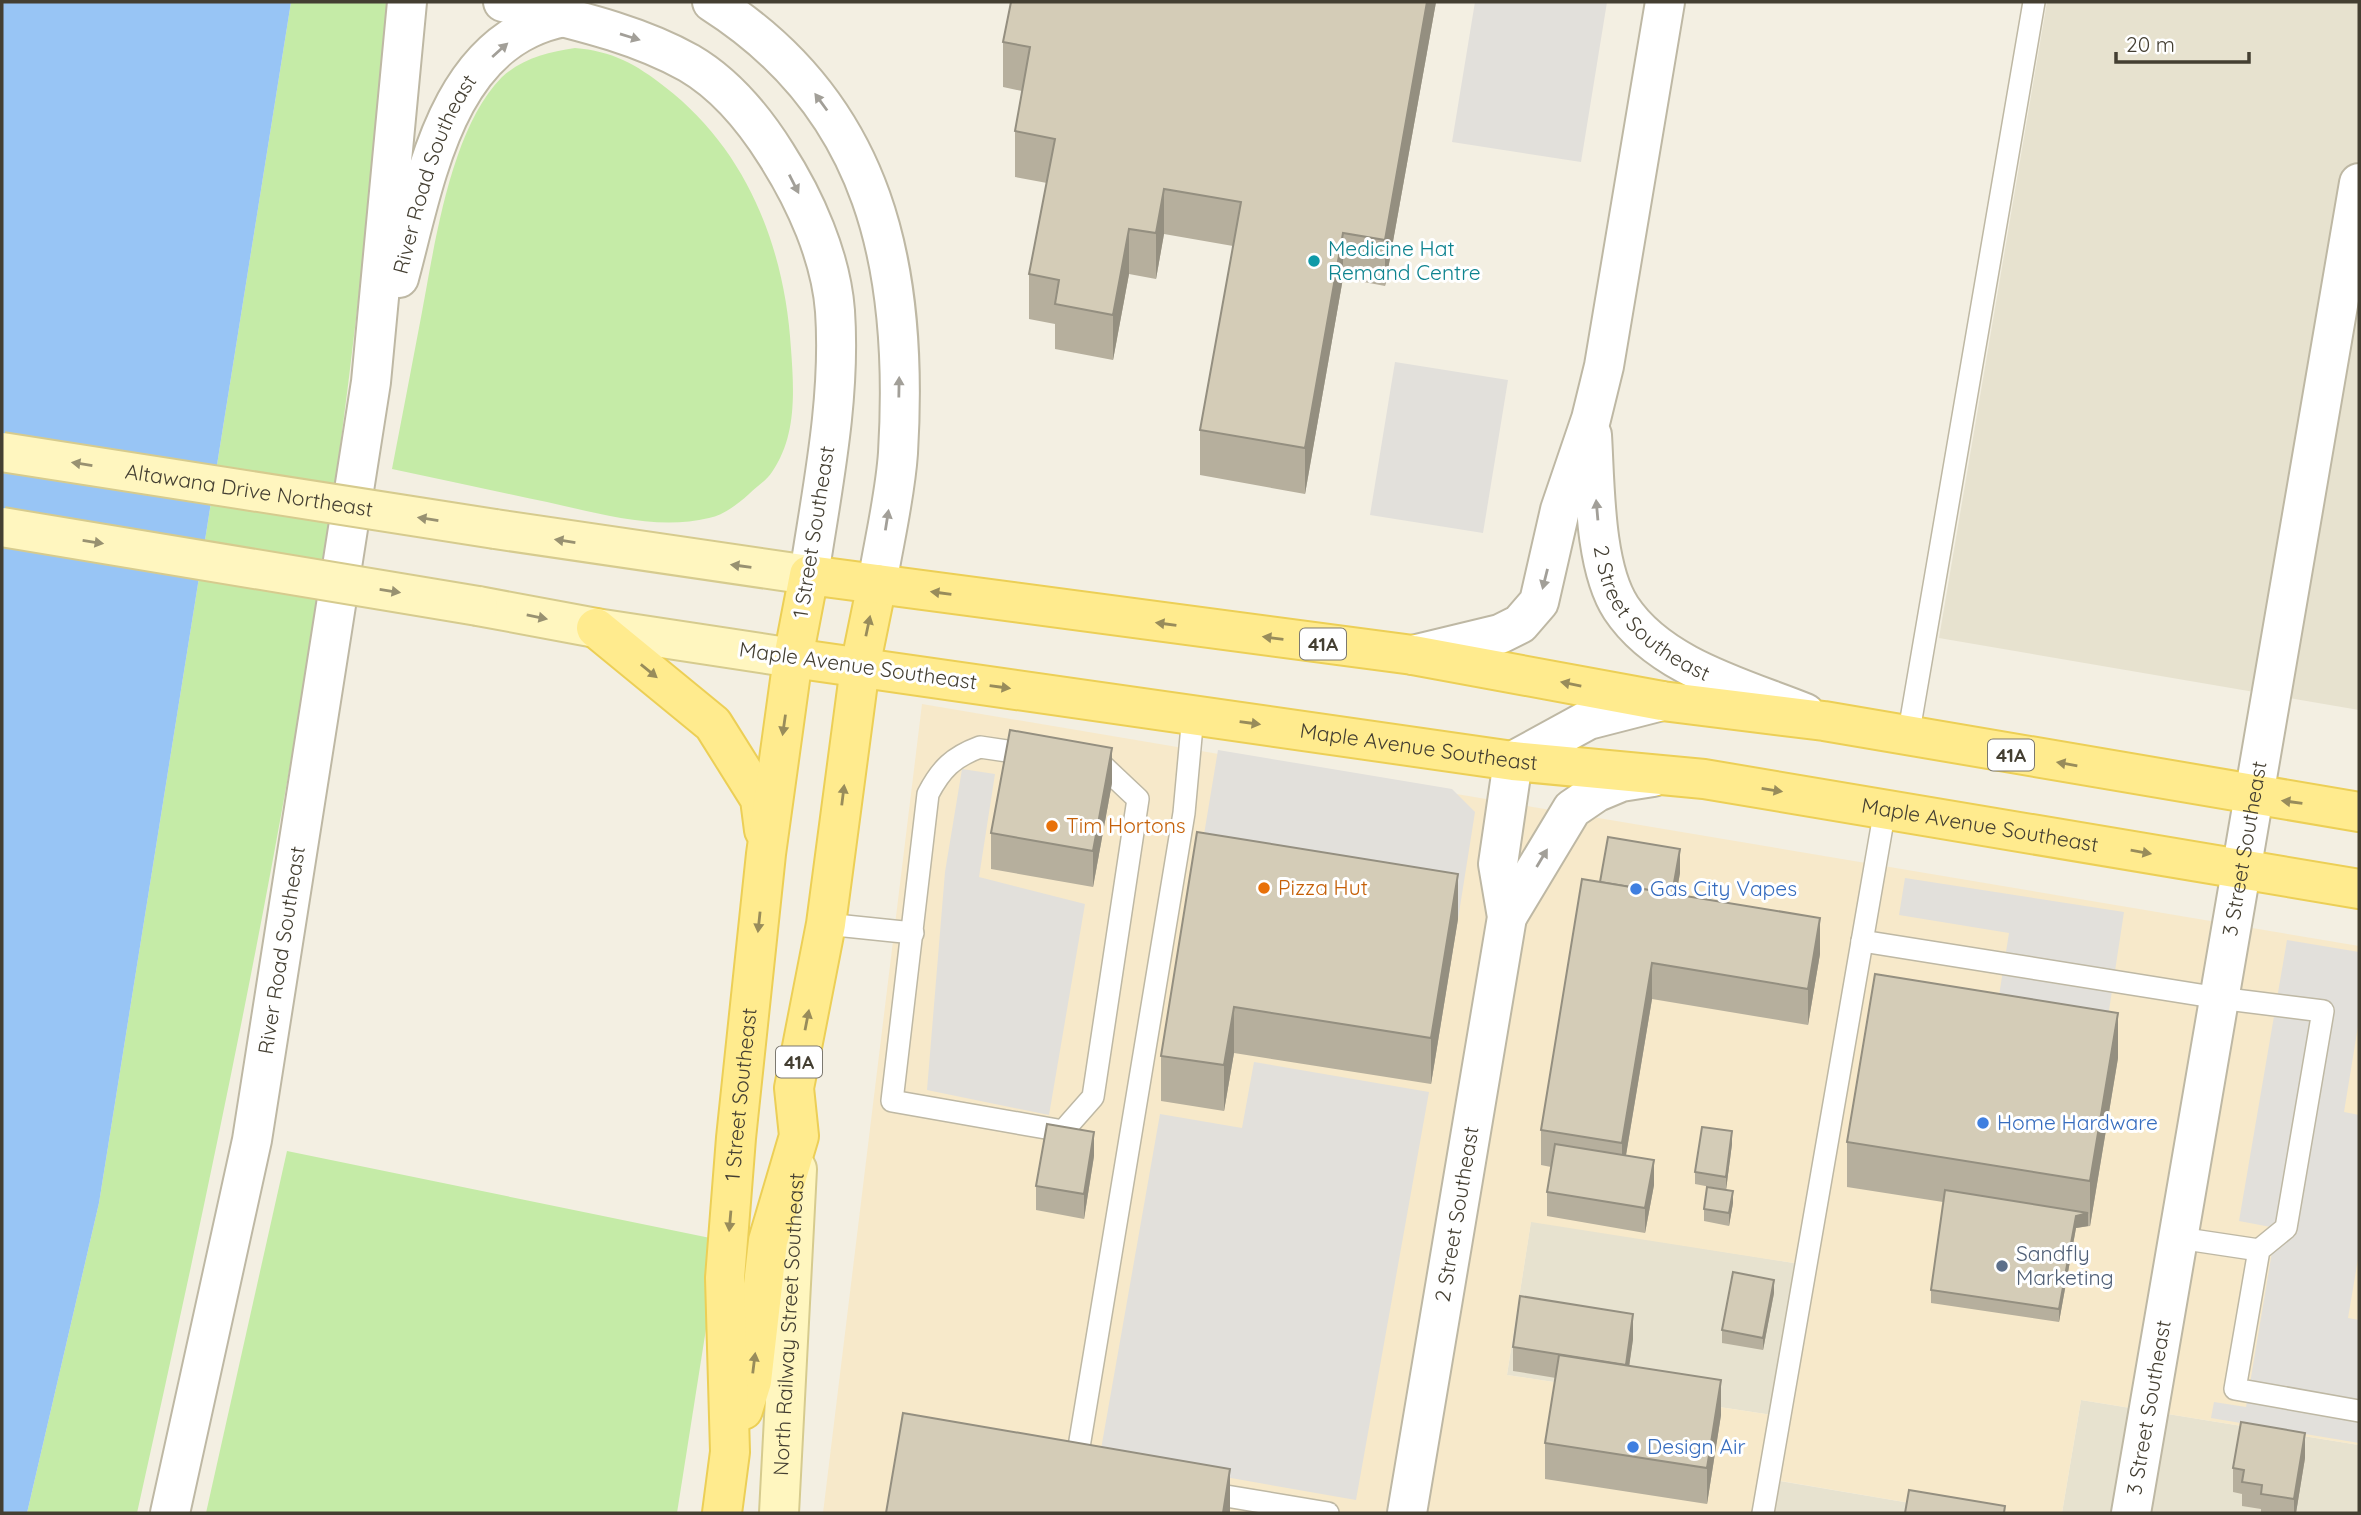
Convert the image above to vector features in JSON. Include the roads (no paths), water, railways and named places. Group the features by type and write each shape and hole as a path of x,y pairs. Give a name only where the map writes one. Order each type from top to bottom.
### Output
{"main road":[{"name":"Altawana Drive Northeast","path":"2,452 809,575"},
{"name":"Maple Avenue Southeast","path":"2,527 596,628 1513,761 1704,779 2359,889"},
{"name":"41A","path":"809,575 1413,655 1662,701 1824,721 2254,797 2359,812"},
{"name":"1 Street Southeast","path":"722,1513 730,1452 725,1278 736,1138 766,854 793,657 809,575"},
{"name":"1 Street Southeast","path":"730,1452 752,1381 768,1241 799,1136 794,1088 826,924 860,667 877,584"},
{"path":"596,628 713,724 760,799 766,854"},
{"name":"North Railway Street Southeast","path":"779,1513 799,1136"}],"street":[{"name":"River Road Southeast","path":"170,1513 252,1139 371,382 407,2"},
{"name":"1 Street Southeast","path":"503,2 650,44 691,64 730,94 766,138 794,182 827,268 835,310 829,440 809,575"},
{"name":"1 Street Southeast","path":"712,2 773,47 811,88 839,126 879,218 894,290 899,381 898,455 877,584"},
{"name":"2 Street Southeast","path":"1413,655 1500,634 1520,624 1539,602 1560,510 1591,419 1604,366 1665,2"},
{"name":"River Road Southeast","path":"371,382 436,139 458,96 472,75 504,45 536,23 564,18"},
{"name":"3 Street Southeast","path":"2131,1513 2359,183"},
{"name":"2 Street Southeast","path":"1591,419 1602,551 1620,607 1649,639 1676,657 1824,721"},
{"path":"1513,761 1588,720 1662,701"},
{"name":"2 Street Southeast","path":"1407,1513 1507,917 1498,864 1513,761"},
{"name":"2 Street Southeast","path":"1507,917 1572,809 1597,792 1644,776 1704,779"}],"lane":[{"path":"1908,737 2034,2"},
{"path":"1099,1475 1074,1471 1184,813 1194,715"},
{"path":"980,747 1102,765 1138,799 1093,1097 1063,1131 892,1101 913,933 928,794 941,770 958,755 980,747"},
{"path":"1763,1513 1885,809"},
{"path":"826,924 913,933"},
{"path":"1862,941 2219,998 2323,1011 2286,1228 2259,1250 2235,1389 2359,1411"},
{"path":"2179,1238 2259,1250"},
{"path":"1175,1488 1328,1513"}],"water":[{"path":"2,2 291,2 99,1203 27,1513 2,1513"}],"place":[{"name":"Medicine Hat Remand Centre","path":"1314,261"},
{"name":"Tim Hortons","path":"1052,826"},
{"name":"Pizza Hut","path":"1264,888"},
{"name":"Gas City Vapes","path":"1636,889"},
{"name":"Home Hardware","path":"1983,1123"},
{"name":"Sandfly Marketing","path":"2002,1266"},
{"name":"Design Air","path":"1633,1447"}]}
